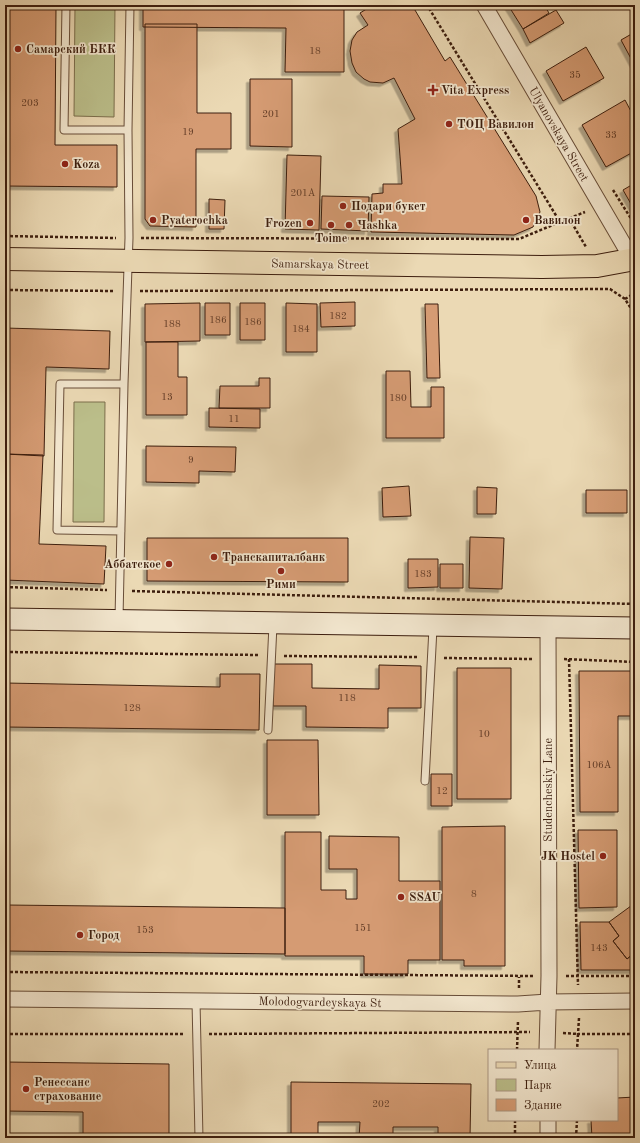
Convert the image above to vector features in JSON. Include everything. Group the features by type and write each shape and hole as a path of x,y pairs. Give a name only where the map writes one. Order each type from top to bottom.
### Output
{"main road":[{"name":"Samarskaya Street","path":"5,259 542,267 597,266 634,261"}],"street":[{"name":"Ulyanovskaya Street","path":"484,5 634,261"},
{"path":"5,619 635,628"},
{"name":"Studencheskiy Lane","path":"547,1049 549,976 548,626"},
{"name":"Molodogvardeyskaya St","path":"5,999 518,1004 548,1002 635,1001"},
{"path":"548,1121 548,1138"}],"lane":[{"path":"66,5 64,130 128,130"},
{"path":"119,620 129,238 128,130 130,5"},
{"path":"121,531 57,530 59,392 60,384 124,384"},
{"path":"268,730 273,622"},
{"path":"425,781 433,625"},
{"path":"196,1001 199,1138"}],"path":[{"path":"427,5 560,222"},
{"path":"5,236 129,238 520,239 580,214"},
{"path":"568,218 577,232"},
{"path":"5,290 127,291 610,289 625,299 635,315"},
{"path":"625,299 635,293"},
{"path":"5,587 635,604"},
{"path":"5,652 569,659 635,662"},
{"path":"569,659 580,1002 578,1034 635,1034"},
{"path":"5,972 635,976"},
{"path":"5,1034 517,1033"},
{"path":"514,1138 515,1121"},
{"path":"576,1138 577,1121"}],"green space":[{"path":"75,5 115,5 114,117 74,116"},
{"path":"74,402 105,402 104,522 73,522"}],"building":[{"path":"6,5 56,5 55,145 117,145 117,187 5,186"},
{"path":"143,5 344,5 344,72 285,72 286,28 143,27"},
{"name":"ТОЦ Вавилон","path":"373,5 412,5 445,61 450,57 536,196 540,212 533,227 514,235 371,232 372,194 383,193 383,184 402,184 398,129 415,119 394,78 383,83 370,82 356,72 352,63 350,51 352,40 357,32 368,25 360,13"},
{"path":"508,5 544,5 549,13 523,29"},
{"path":"556,10 564,23 530,43 523,29"},
{"path":"145,24 197,24 197,113 231,113 231,149 196,149 196,227 150,226 145,219"},
{"path":"635,32 635,66 621,40"},
{"path":"586,47 604,78 563,101 546,71"},
{"path":"250,79 292,79 292,147 250,146"},
{"path":"625,100 635,119 635,143 632,145 635,151 606,167 582,125"},
{"path":"287,155 321,156 319,230 285,229"},
{"path":"635,183 635,211 623,190"},
{"path":"322,196 369,197 368,231 321,229"},
{"path":"209,199 225,200 224,229 209,229"},
{"path":"355,302 355,326 321,327 320,303"},
{"path":"200,303 200,341 145,342 145,304"},
{"path":"205,303 230,303 230,335 205,335"},
{"path":"240,303 265,303 265,340 240,340"},
{"path":"286,303 317,304 317,352 286,352"},
{"path":"425,304 438,304 440,378 427,378"},
{"path":"5,328 110,331 109,369 46,367 44,456 5,454"},
{"path":"146,342 178,342 178,377 187,377 187,415 146,415"},
{"path":"386,371 410,371 411,407 431,407 431,387 444,387 444,438 386,438"},
{"path":"259,378 270,378 270,408 219,408 220,386 259,386"},
{"path":"209,408 260,409 260,428 209,427"},
{"path":"146,446 236,447 235,472 199,471 199,483 146,482"},
{"path":"5,454 43,455 39,544 106,546 104,584 5,580"},
{"path":"409,486 411,516 383,517 382,488"},
{"path":"477,487 497,488 496,514 477,514"},
{"path":"586,490 627,490 627,513 586,513"},
{"path":"470,537 504,538 502,589 469,588"},
{"path":"147,538 348,538 348,582 147,581"},
{"path":"408,559 438,559 438,587 408,588"},
{"path":"440,564 463,564 463,588 440,588"},
{"path":"273,664 312,664 312,688 379,689 379,665 421,666 421,708 388,708 388,728 306,727 306,706 273,706"},
{"path":"457,668 511,668 511,799 457,799"},
{"path":"579,671 635,671 635,716 618,716 618,812 580,812"},
{"path":"220,674 260,674 259,730 5,727 5,683 220,687"},
{"path":"267,740 318,740 319,815 267,815"},
{"path":"431,774 452,774 452,806 431,806"},
{"path":"505,826 505,966 464,966 464,960 442,960 442,827"},
{"path":"578,830 617,830 617,907 579,908"},
{"path":"285,832 321,832 321,890 346,890 346,899 357,899 357,869 329,869 329,836 399,837 399,881 440,881 440,960 408,960 408,974 364,974 364,956 285,956"},
{"path":"635,903 635,957 633,954 627,959 613,941 619,936 609,922"},
{"path":"5,905 285,908 285,954 5,951"},
{"path":"580,922 609,922 619,936 613,941 627,959 633,954 635,957 635,970 581,970"},
{"path":"5,1062 169,1064 169,1138 83,1138 83,1112 5,1111"},
{"path":"291,1082 471,1084 470,1138 438,1138 438,1127 393,1127 393,1138 359,1138 360,1122 318,1122 318,1138 291,1138"},
{"path":"635,1097 635,1138 592,1138 591,1121 618,1121 618,1098"}],"place":[{"name":"Самарский БКК","path":"18,49"},
{"name":"Vita Express","path":"433,90"},
{"name":"ТОЦ Вавилон","path":"449,124"},
{"name":"Koza","path":"65,164"},
{"name":"Подари букет","path":"343,206"},
{"name":"Pyaterochka","path":"153,220"},
{"name":"Вавилон","path":"526,220"},
{"name":"Frozen","path":"310,223"},
{"name":"Toime","path":"331,225"},
{"name":"Чаshka","path":"349,225"},
{"name":"Транскапиталбанк","path":"214,557"},
{"name":"Аббатское","path":"169,564"},
{"name":"Рими","path":"281,571"},
{"name":"JK Hostel","path":"603,856"},
{"name":"SSAU","path":"401,897"},
{"name":"Город","path":"80,935"},
{"name":"Ренессанс страхование","path":"26,1089"}]}
